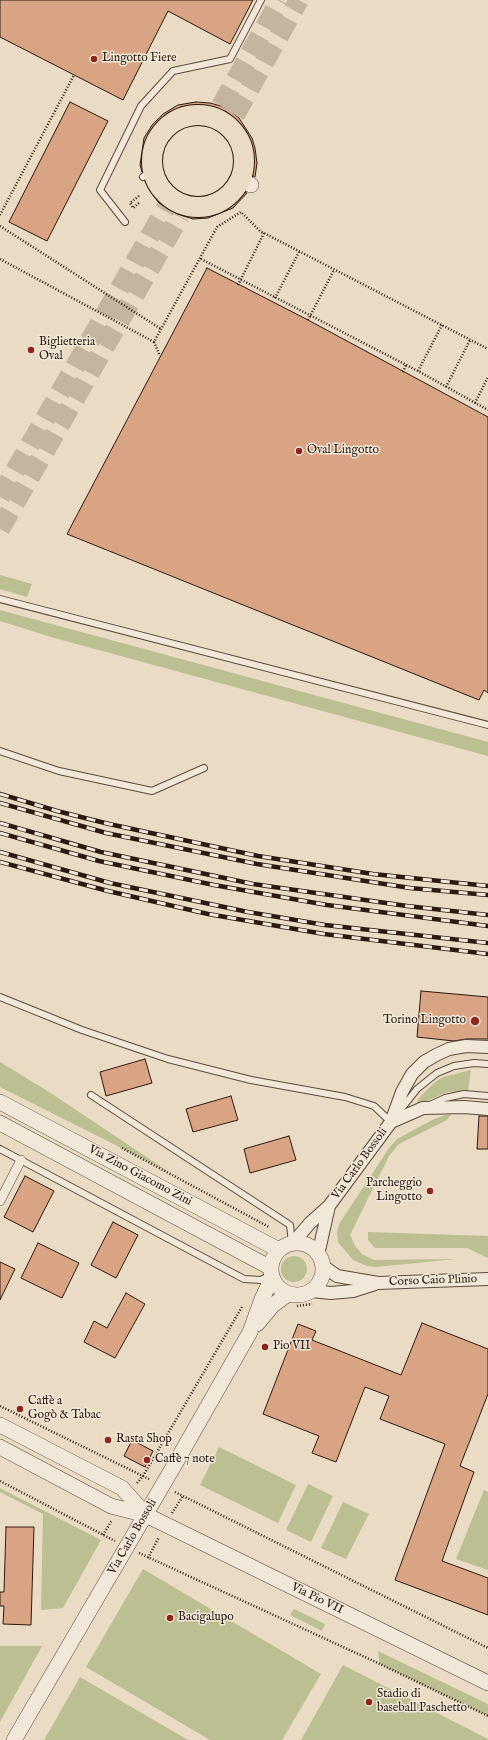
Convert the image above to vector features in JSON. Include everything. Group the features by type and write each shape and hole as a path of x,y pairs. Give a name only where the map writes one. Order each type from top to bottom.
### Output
{"main road":[{"path":"188,116 225,116 241,146 245,182 227,197 207,206 176,207 160,188 154,176 148,170 158,138 166,128 176,120 188,116"}],"street":[{"path":"391,1122 402,1092 412,1074 424,1062 436,1054 466,1046 488,1047"},
{"name":"Via Zino Giacomo Zini","path":"0,1102 285,1247"},
{"path":"391,1122 423,1108 464,1107 488,1109"},
{"name":"Via Carlo Bossoli","path":"285,1247 329,1206 391,1122"},
{"name":"Via Zino Giacomo Zini","path":"0,1123 271,1274"},
{"path":"0,1201 21,1160"},
{"name":"Via Carlo Bossoli","path":"321,1261 329,1206"},
{"path":"306,1245 314,1250 321,1261 321,1280 314,1297 304,1295 296,1296 289,1301 276,1286 271,1274 274,1257 285,1247 306,1245"},
{"name":"Corso Caio Plinio","path":"321,1261 337,1276 378,1283 488,1280"},
{"name":"Via Carlo Bossoli","path":"14,1740 146,1515 250,1332 271,1274"},
{"name":"Corso Caio Plinio","path":"314,1297 331,1293 353,1291 378,1283"},
{"name":"Via Carlo Bossoli","path":"250,1332 273,1305 289,1301"},
{"name":"Via Pio VII","path":"0,1425 122,1488 146,1515"},
{"name":"Via Pio VII","path":"0,1447 111,1506 146,1515 486,1679"}],"lane":[{"path":"125,222 100,190 141,106 173,71 230,59 261,0"},
{"path":"0,599 488,725"},
{"path":"0,751 59,771 152,791 204,768"},
{"path":"0,997 82,1030 168,1059 251,1080 345,1097 374,1106 391,1122 417,1089 437,1073 454,1066 474,1063 488,1064"},
{"path":"423,1108 445,1098 464,1094 488,1096"},
{"path":"91,1095 290,1225 285,1247"},
{"path":"0,1149 244,1279 261,1280 271,1274"}],"path":[{"path":"0,215 74,75"},
{"path":"139,196 130,203 133,208 140,202"},
{"path":"154,342 201,259 217,227 241,212 264,233 488,349"},
{"path":"0,226 161,329"},
{"path":"238,285 264,233"},
{"path":"275,298 299,252"},
{"path":"0,259 154,342 160,356"},
{"path":"201,259 418,371 488,410"},
{"path":"308,320 334,270"},
{"path":"418,371 442,325"},
{"path":"446,387 470,340"},
{"path":"403,372 406,365"},
{"path":"475,403 488,377"},
{"path":"289,1301 314,1297"},
{"path":"0,1406 143,1476 245,1302"},
{"path":"0,1481 104,1536"},
{"path":"183,1496 488,1648"},
{"path":"148,1558 380,1664 488,1716"}],"green space":[{"path":"0,575 32,584 27,597 0,589"},
{"path":"0,610 488,742 488,756 51,637 0,621"},
{"path":"0,1062 49,1092 169,1172 0,1087"},
{"path":"471,1070 468,1091 448,1092 417,1105 418,1099 434,1083 443,1077"},
{"path":"452,1113 447,1120 399,1144 389,1156 350,1235 355,1246 362,1254 374,1260 456,1259 376,1267 367,1266 353,1260 338,1242 337,1233 339,1224 389,1148 397,1139 434,1119"},
{"path":"368,1232 488,1236 488,1258 467,1248 375,1248 368,1240"},
{"path":"294,1256 303,1260 307,1269 303,1278 294,1282 285,1278 281,1269 285,1260"},
{"path":"219,1447 296,1485 278,1523 200,1485"},
{"path":"308,1484 333,1496 311,1542 286,1530"},
{"path":"0,1488 101,1540 63,1608 41,1610 43,1514 0,1492"},
{"path":"484,1490 488,1492 488,1570 456,1559"},
{"path":"343,1502 369,1514 346,1559 321,1548"},
{"name":"Bacigalupo","path":"143,1569 321,1674 282,1740 210,1740 86,1667"},
{"path":"294,1609 325,1624 322,1631 290,1615"},
{"path":"0,1646 42,1646 0,1722"},
{"path":"378,1651 488,1704 488,1716 380,1664"},
{"name":"Stadio di baseball Paschetto","path":"343,1665 488,1739 488,1740 301,1740"},
{"path":"80,1677 188,1740 44,1740"}],"building":[{"name":"Lingotto Fiere","path":"0,0 253,0 230,44 168,11 123,100 0,37"},
{"path":"70,102 108,121 47,241 9,222"},
{"path":"196,102 210,103 225,107 239,118 252,138 257,163 255,177 244,171 239,170 235,172 237,161 231,142 224,133 205,123 194,123 174,131 167,139 162,149 160,160 161,171 170,188 186,198 204,199 221,193 231,180 235,187 247,193 233,208 208,218 193,219 171,212 159,203 153,195 145,181 151,176 156,164 155,160 149,160 142,172 140,165 144,138 152,125 163,114 178,105"},
{"name":"Oval Lingotto","path":"207,268 308,320 488,417 488,693 484,690 479,700 67,534"},
{"path":"421,991 488,997 488,1039 466,1039 454,1041 417,1037"},
{"path":"145,1059 152,1083 106,1096 100,1072"},
{"path":"231,1096 238,1120 193,1132 186,1109"},
{"path":"479,1116 488,1116 488,1149 477,1149"},
{"path":"289,1136 296,1160 250,1173 244,1149"},
{"path":"25,1176 54,1191 33,1232 4,1217"},
{"path":"113,1222 138,1235 116,1278 91,1265"},
{"path":"38,1243 79,1263 62,1298 21,1278"},
{"path":"0,1262 15,1269 0,1300"},
{"path":"126,1293 145,1304 115,1358 84,1342 94,1321 107,1328"},
{"path":"422,1323 488,1349 488,1394 460,1466 474,1472 442,1561 488,1578 488,1615 395,1580 445,1444 380,1419 389,1396 365,1387 336,1462 312,1453 319,1436 263,1414 298,1324 316,1331 312,1340 401,1375"},
{"path":"132,1440 153,1451 145,1467 124,1456"},
{"path":"6,1527 34,1527 31,1625 3,1624 4,1606 0,1606 0,1592 4,1592"}],"tunnel":[{"path":"221,106 280,0"},
{"path":"235,115 299,0"},
{"path":"0,497 166,208"},
{"path":"0,529 180,216"}],"railway":[{"path":"0,794 57,811 109,824 258,856 373,874 488,886"},
{"path":"0,803 106,833 257,864 410,888 488,895"},
{"path":"0,823 101,852 253,884 407,906 488,915"},
{"path":"0,833 99,861 214,885 327,905 488,926"},
{"path":"0,852 110,883 248,912 325,925 488,943"},
{"path":"0,862 108,891 208,914 324,934 488,954"}],"place":[{"name":"Lingotto Fiere","path":"94,59"},
{"name":"Biglietteria Oval","path":"31,350"},
{"name":"Oval Lingotto","path":"299,451"},
{"name":"Torino Lingotto","path":"475,1021"},
{"name":"Parcheggio Lingotto","path":"430,1191"},
{"name":"Pio VII","path":"265,1347"},
{"name":"Caffè a Gogò & Tabac","path":"20,1409"},
{"name":"Rasta Shop","path":"108,1440"},
{"name":"Caffè 7 note","path":"147,1460"},
{"name":"Bacigalupo","path":"170,1618"},
{"name":"Stadio di baseball Paschetto","path":"369,1702"}]}
